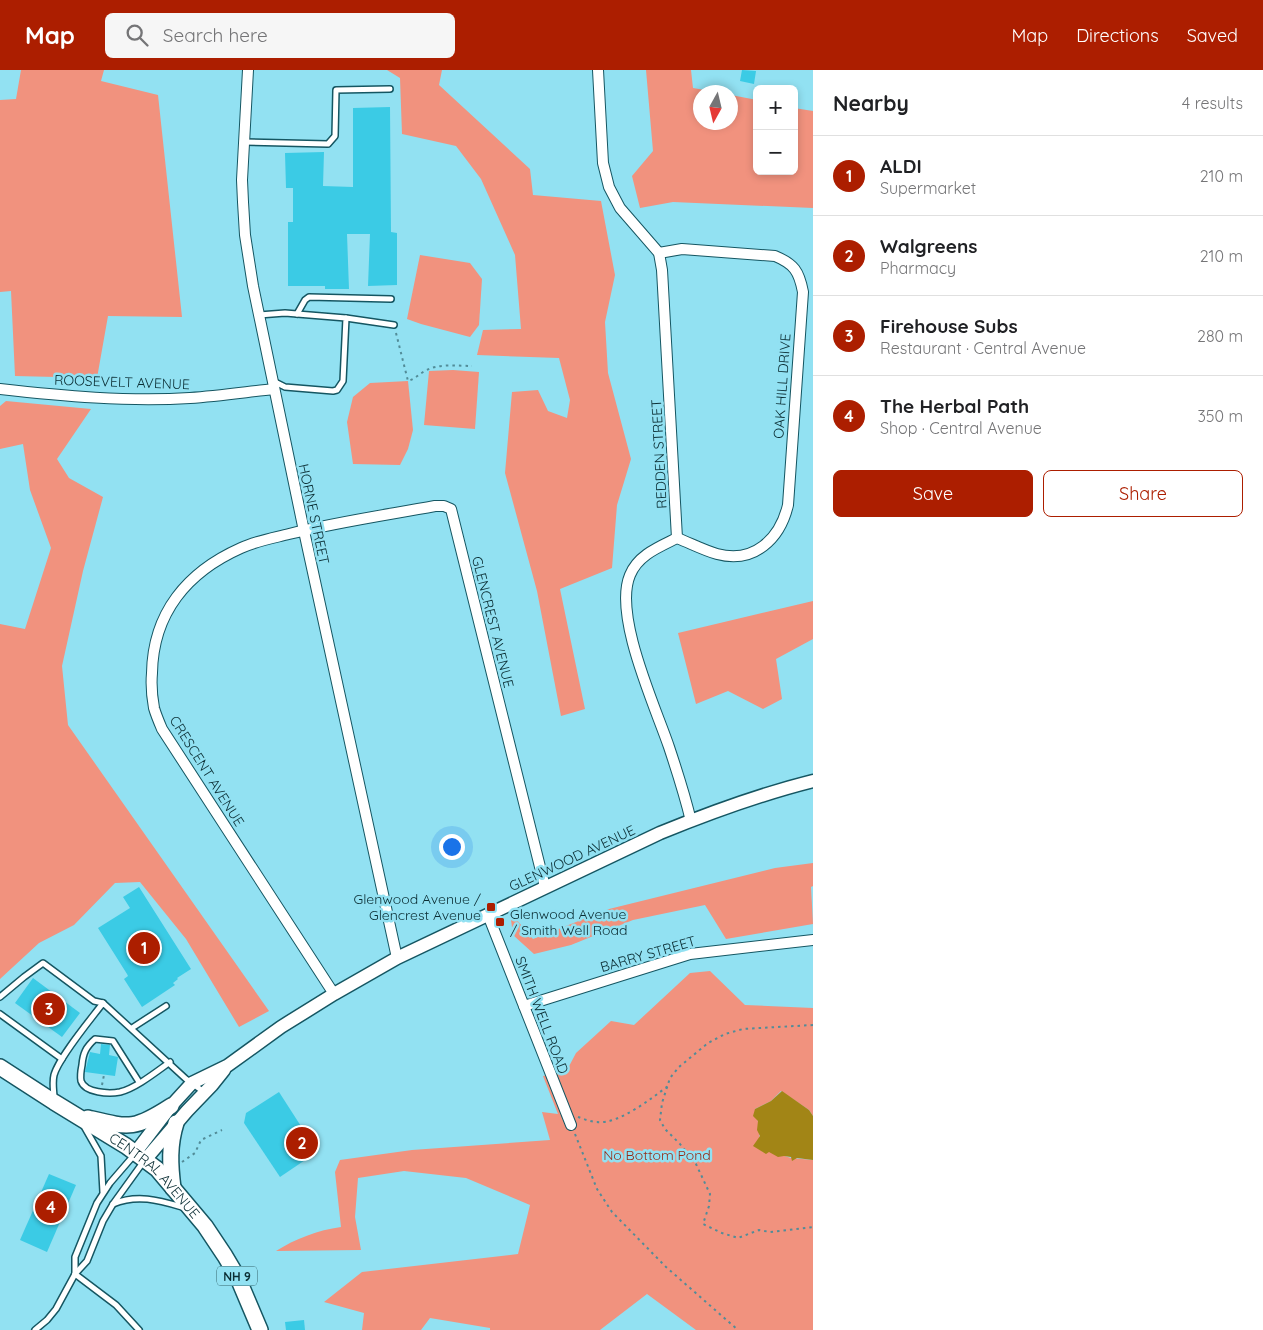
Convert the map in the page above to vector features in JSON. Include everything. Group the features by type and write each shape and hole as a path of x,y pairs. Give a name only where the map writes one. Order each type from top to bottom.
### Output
{"main road":[{"name":"CENTRAL AVENUE","path":"0,1066 140,1157 156,1170 212,1235 238,1278 260,1330"},
{"path":"75,1116 121,1126 132,1126 149,1120 171,1106"},
{"path":"173,1188 170,1153 176,1123"}],"street":[{"name":"HORNE STREET","path":"248,70 242,180 245,235 273,385 397,958"},
{"path":"598,70 603,162 609,187 620,208 658,253"},
{"name":"OAK HILL DRIVE","path":"658,253 682,249 775,256 786,260 795,268 802,292 786,516 776,535 765,546 743,556 718,554 677,538"},
{"name":"REDDEN STREET","path":"658,253 663,288 677,538"},
{"name":"ROOSEVELT AVENUE","path":"0,389 152,399 189,398 273,385"},
{"name":"GLENCREST AVENUE","path":"304,530 435,506 444,506 451,509 545,887"},
{"name":"CRESCENT AVENUE","path":"304,530 243,547 202,570 184,587 169,607 158,630 152,655 152,680 154,707 162,729 334,994"},
{"path":"677,538 657,548 637,564 630,574 626,585 626,609 630,633 691,820"},
{"name":"GLENWOOD AVENUE","path":"140,1157 171,1106 192,1083 227,1066 281,1027 397,958 691,820 813,781"},
{"name":"SMITH WELL ROAD","path":"488,915 571,1125"},
{"name":"BARRY STREET","path":"524,1006 690,954 813,940"},
{"name":"GLENWOOD AVENUE","path":"140,1157 176,1123 227,1066"}],"lane":[{"path":"244,142 328,144 335,136 336,90 390,89"},
{"path":"297,314 305,300 309,297 391,298"},
{"path":"259,315 297,314 346,318 394,325"},
{"path":"273,385 337,390 343,381 346,318"},
{"path":"0,998 24,977 43,964 94,1001 104,1003 204,1093"},
{"path":"54,1102 54,1073 62,1059 104,1003"},
{"path":"132,1028 166,1006"},
{"path":"0,1014 62,1059"},
{"path":"139,1082 113,1041 95,1039 83,1052 80,1078 86,1088 111,1093 127,1089 139,1082 170,1062"},
{"path":"73,1044 83,1052"},
{"path":"75,1116 88,1131 100,1156 103,1192"},
{"path":"75,1274 75,1257 103,1192 140,1157"},
{"path":"35,1330 56,1309 75,1274 87,1261 103,1221 140,1157"},
{"path":"112,1204 131,1198 154,1198 192,1210"},
{"path":"75,1274 116,1305 139,1330"}],"path":[{"path":"394,325 408,382 425,371 436,367 472,366"},
{"path":"813,1025 743,1028 725,1034 708,1043 679,1067 670,1078 662,1103 660,1120 665,1129 696,1164 710,1194 709,1206 703,1224 738,1238 759,1230 770,1232 813,1227"},
{"path":"102,1086 104,1075"},
{"path":"566,1114 597,1122 606,1122 624,1115 669,1085"},
{"path":"571,1125 597,1189 612,1212 666,1267 738,1330"},
{"path":"180,1163 195,1153 201,1140 222,1130"}],"green space":[{"path":"21,70 104,70 101,81 158,95 182,317 108,316 97,378 15,376 11,291 0,292 0,100 16,99"},
{"path":"387,70 442,70 439,85 530,169 533,195 601,201 615,275 605,322 608,373 631,459 617,505 612,568 560,589 585,709 561,716 537,591 505,473 512,392 538,390 548,411 567,418 570,400 559,358 477,355 483,330 521,329 515,255 481,179 456,146 402,134 400,78"},
{"path":"646,70 691,70 693,130 738,130 738,96 753,99 753,175 798,175 798,109 813,111 813,208 673,202 640,208 632,176 653,151"},
{"path":"420,255 470,263 482,279 479,325 470,337 407,319"},
{"path":"429,371 479,372 475,429 424,425"},
{"path":"408,381 413,430 408,449 400,465 353,464 347,422 353,397 370,383"},
{"path":"6,401 91,409 57,459 69,478 103,497 83,571 62,666 68,725 269,1011 239,1027 186,939 140,882 115,883 74,925 39,943 0,979 0,624 25,629 51,548 30,490 23,444 0,449 0,406"},
{"path":"813,601 813,639 776,659 782,699 763,709 728,691 696,704 678,633"},
{"path":"813,863 813,886 811,887 813,924 726,939 705,905 633,920 571,945 534,954 513,935 510,912 533,939 609,909 775,868"},
{"name":"No Bottom Pond","path":"710,971 745,1005 813,1008 813,1116 809,1110 781,1091 771,1101 755,1109 760,1149 763,1152 769,1151 791,1158 813,1160 813,1330 696,1330 647,1294 600,1330 490,1330 490,1328 430,1318 421,1330 362,1330 364,1313 324,1302 362,1272 518,1254 530,1205 466,1178 404,1171 358,1178 355,1217 361,1250 276,1251 307,1236 341,1227 335,1172 340,1160 412,1150 550,1140 542,1112 558,1114 543,1076 566,1072 576,1053 611,1021 634,1025 690,973"}],"shaded area":[{"path":"782,1091 809,1110 813,1116 813,1160 797,1158 792,1161 791,1157 778,1157 769,1152 766,1154 753,1146 760,1136 757,1130 758,1121 753,1116 755,1109 771,1101"}],"building":[{"path":"742,70 756,71 754,84 740,81"},
{"path":"390,107 391,232 397,233 397,285 368,286 370,234 347,234 349,289 325,289 325,286 288,286 288,222 293,222 293,188 286,188 285,153 324,152 323,186 353,187 353,108"},
{"path":"139,887 191,969 177,978 173,983 175,985 142,1007 124,979 128,976 127,974 98,928 130,908 123,897"},
{"path":"33,978 80,1013 62,1037 15,1003"},
{"path":"101,1044 110,1045 109,1055 118,1057 115,1076 85,1072 90,1052 100,1054"},
{"path":"279,1092 315,1148 314,1154 280,1177 244,1123 246,1113"},
{"path":"49,1174 76,1185 47,1252 20,1240"},
{"path":"304,1320 305,1330 286,1330 285,1322"}],"place":[{"name":"Glenwood Avenue / Glencrest Avenue","path":"491,907"},
{"name":"Glenwood Avenue / Smith Well Road","path":"500,922"},
{"name":"ALDI","path":"144,948"},
{"name":"Firehouse Subs","path":"49,1009"},
{"name":"Walgreens","path":"302,1143"},
{"name":"The Herbal Path","path":"51,1207"}]}
